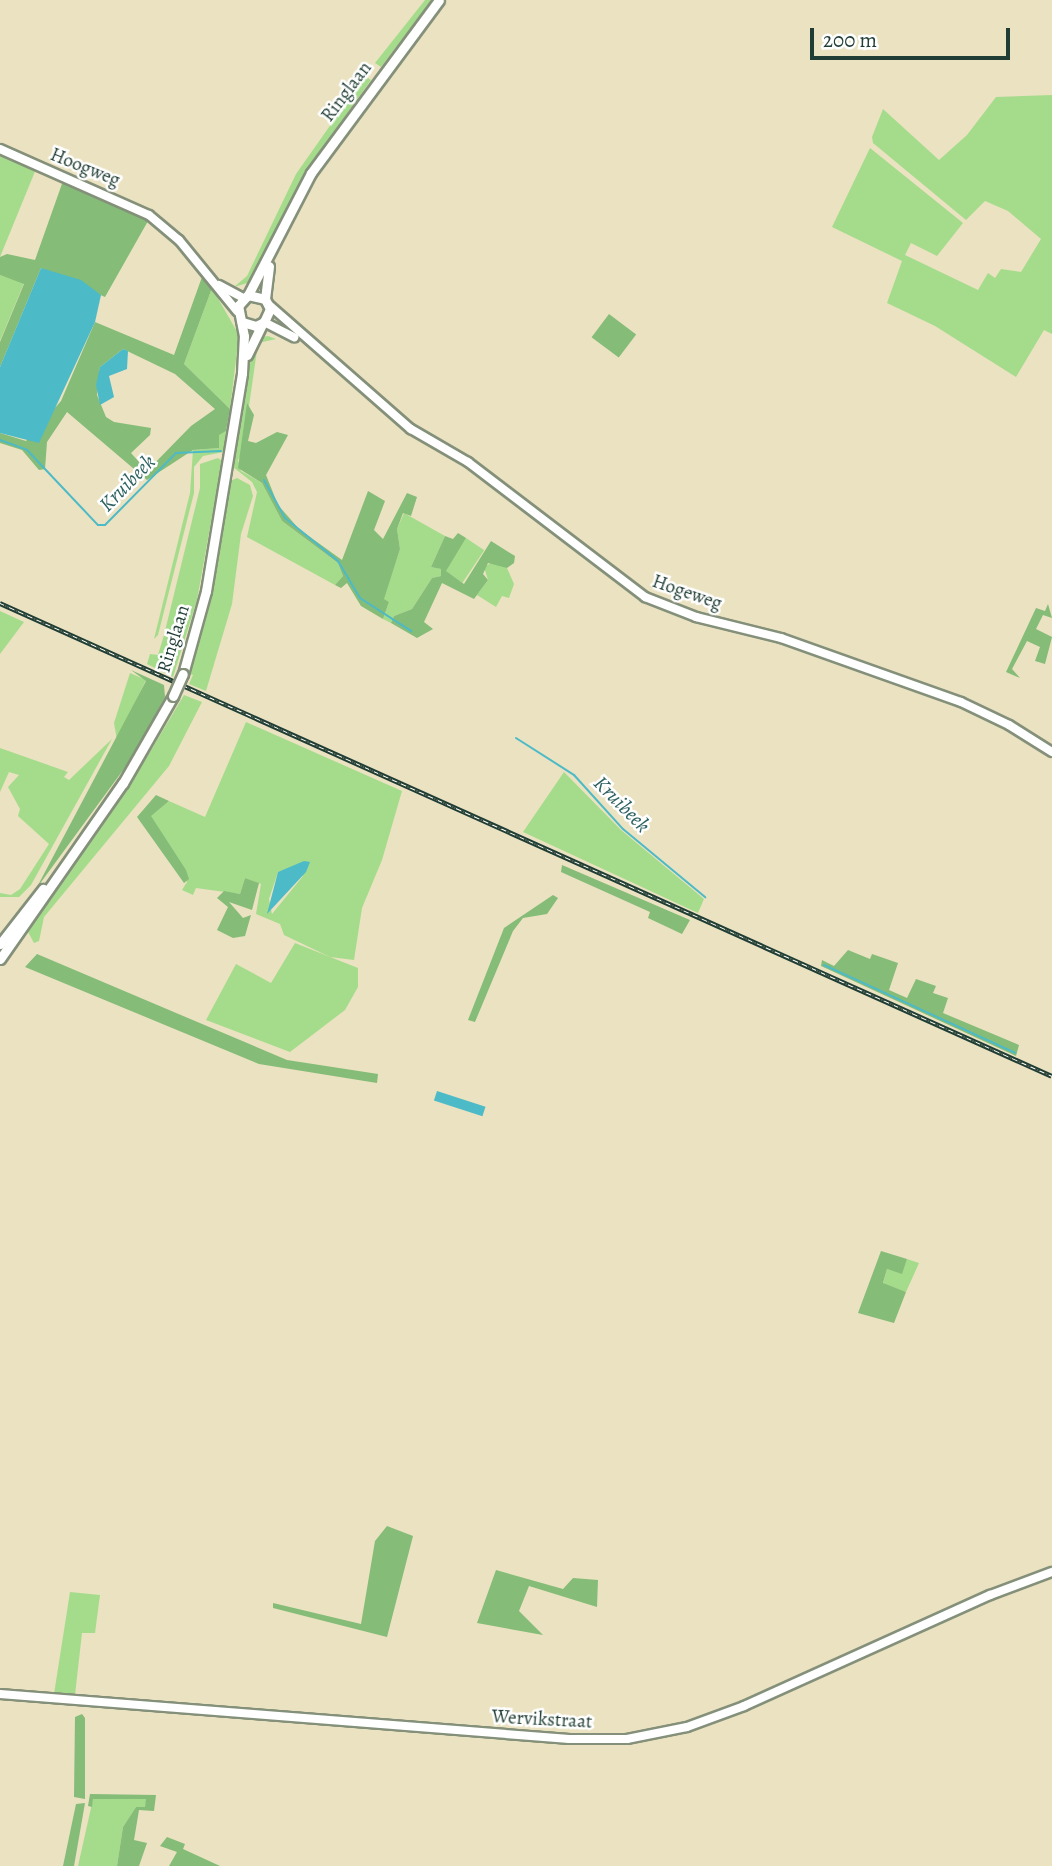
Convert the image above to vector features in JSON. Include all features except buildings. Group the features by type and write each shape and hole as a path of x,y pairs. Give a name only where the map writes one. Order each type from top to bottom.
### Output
{"main road":[{"name":"Ringlaan","path":"0,959 52,880 122,783 183,674 206,591 242,373 242,321 237,311 320,160 439,0"},
{"name":"Ringlaan","path":"242,373 263,323 273,247"},
{"path":"245,296 267,301"},
{"path":"242,321 263,323"},
{"name":"Ringlaan","path":"0,944 52,880"}],"street":[{"name":"Hoogweg","path":"0,149 121,200 156,220 211,279"},
{"path":"211,279 245,296"},
{"path":"211,279 237,311"},
{"name":"Hogeweg","path":"267,301 323,355 411,429 468,462 645,597 696,617 781,638 961,702 1009,725 1052,752"},
{"name":"Hogeweg","path":"263,323 323,355"},
{"name":"Wervikstraat","path":"0,1694 569,1739 627,1739 687,1727 734,1710 990,1595 1052,1572"}],"green space":[{"path":"425,0 432,0 381,67 375,63"},
{"path":"365,76 371,80 302,177 254,281 234,287 247,276 296,174"},
{"path":"1052,95 1052,334 1044,330 1016,377 935,326 887,303 902,261 832,227 870,148 963,223 937,256 911,243 905,255 978,290 988,273 995,278 1001,269 1021,272 1041,239 1008,211 985,201 966,220 873,143 872,137 883,109 939,160 967,135 996,97"},
{"path":"0,155 36,169 0,257"},
{"path":"63,181 148,221 105,297 41,268 0,367 0,342 24,284 0,275 0,257 7,254 35,260"},
{"path":"0,275 24,283 0,341"},
{"path":"202,277 212,288 184,364 230,409 226,431 219,435 219,448 193,450 147,480 67,412 47,442 45,469 39,470 22,450 0,443 0,433 26,441 61,401 95,322 174,355","holes":["123,349 175,374 215,409 191,426 147,471 131,453 150,435 151,428 114,422 106,417 97,395 100,367"]},
{"path":"212,288 239,335 230,409 184,364"},
{"path":"609,314 636,334 619,358 592,337"},
{"path":"268,336 276,339 258,343 242,455 238,460 241,471 262,483 282,521 338,563 343,576 335,585 247,537 257,492 252,482 233,467 249,366 257,338"},
{"path":"247,403 254,415 248,441 256,443 277,432 288,435 266,475 278,505 299,529 342,560 368,491 385,501 374,530 383,539 407,493 417,497 411,516 403,513 397,529 400,549 384,599 389,602 383,619 361,606 347,583 341,588 335,585 343,576 338,563 282,521 262,483 238,468"},
{"path":"226,431 224,452 203,456 194,467 194,493 158,635 154,639 190,493 193,450 219,448 219,434"},
{"path":"218,458 222,461 197,600 173,677 147,664 150,654 158,655 164,635 200,488 200,464"},
{"path":"237,478 250,485 253,496 241,534 232,604 206,691 189,684 193,675 189,674 209,607 230,481"},
{"path":"404,513 445,536 431,567 442,569 441,576 432,578 412,609 394,616 391,623 383,619 389,602 383,599 400,549 397,529"},
{"path":"458,533 466,538 446,571 464,584 491,541 515,556 514,563 507,568 488,563 483,574 488,580 474,599 442,583 424,622 433,629 417,638 391,623 394,616 412,609 432,578 441,576 441,569 431,567 445,536 453,539"},
{"path":"466,538 484,550 462,583 444,570"},
{"path":"494,561 507,568 514,584 509,598 502,596 496,607 477,595 488,580 484,567"},
{"path":"1048,604 1052,618 1043,615 1036,629 1052,637 1045,664 1035,661 1040,647 1027,641 1012,669 1020,678 1006,672 1036,608 1045,611"},
{"path":"0,611 24,622 0,654"},
{"path":"131,670 164,685 165,697 129,762 36,889 146,681"},
{"path":"130,673 146,680 117,740 114,723"},
{"path":"184,695 202,702 169,766 44,917 39,941 34,943 27,930 150,752"},
{"path":"246,722 402,791 382,860 362,908 354,960 330,957 284,935 280,924 256,914 261,884 245,878 240,894 196,888 193,895 182,890 187,882 150,816 169,801 205,817","holes":["299,866 303,876 272,914 269,899 278,872"]},
{"path":"112,739 31,885 19,897 0,897 0,893 11,895 20,889 49,844 18,816 20,809 8,787 19,775 9,772 0,792 0,748 68,772 64,777 69,780"},
{"path":"564,772 621,830 704,899 698,913 523,832"},
{"path":"156,795 169,801 151,816 186,870 189,879 184,883 137,817"},
{"path":"562,865 690,920 682,934 648,918 650,912 561,872"},
{"path":"245,878 259,883 252,910 229,902 243,918 251,915 245,936 233,938 217,930 228,907 217,898 224,891 240,894"},
{"path":"553,895 558,898 547,914 523,918 513,931 475,1022 468,1020 504,928"},
{"path":"295,943 358,968 358,987 345,1010 290,1052 206,1020 236,964 271,983"},
{"path":"848,950 870,959 872,954 898,963 889,990 907,998 916,979 936,986 933,993 948,998 943,1013 1019,1045 1016,1056 821,966 822,960 834,966"},
{"path":"37,954 287,1060 378,1074 377,1083 259,1064 25,967"},
{"path":"881,1251 907,1259 902,1274 887,1269 883,1283 906,1292 894,1323 858,1313"},
{"path":"907,1259 919,1263 906,1292 883,1284 887,1269 901,1273"},
{"path":"387,1526 413,1536 387,1637 273,1608 273,1603 361,1624 375,1541"},
{"path":"496,1570 563,1589 573,1578 598,1580 597,1607 529,1586 519,1611 543,1635 477,1623"},
{"path":"70,1592 100,1595 95,1633 82,1633 75,1695 54,1694"},
{"path":"82,1714 85,1718 85,1799 74,1797 75,1717"},
{"path":"90,1794 156,1795 154,1811 139,1810 134,1840 147,1843 139,1866 117,1866 123,1827 136,1807 145,1807 146,1799 93,1799 92,1807 88,1806"},
{"path":"93,1799 147,1799 145,1807 136,1807 123,1827 117,1866 78,1866"},
{"path":"85,1803 74,1866 63,1866 76,1804"},
{"path":"167,1837 185,1844 183,1849 220,1866 169,1866 177,1852 160,1846"}],"water":[{"path":"41,268 81,280 101,295 95,322 39,443 0,433 0,367"},
{"path":"123,349 128,351 127,369 109,376 114,397 100,405 96,385 100,367"},
{"path":"304,861 310,862 306,872 267,914 278,872"},
{"path":"437,1091 486,1107 482,1116 434,1101"}],"waterway":[{"name":"Kruibeek","path":"0,440 27,450 98,525 105,525 176,453 221,451"},
{"name":"Kruibeek","path":"264,480 285,518 338,561 360,598 411,631"},
{"name":"Kruibeek","path":"516,738 574,775 623,829 705,897"},
{"name":"Kruibeek","path":"824,965 1015,1053"}],"railway":[{"path":"0,603 1052,1076"}]}
